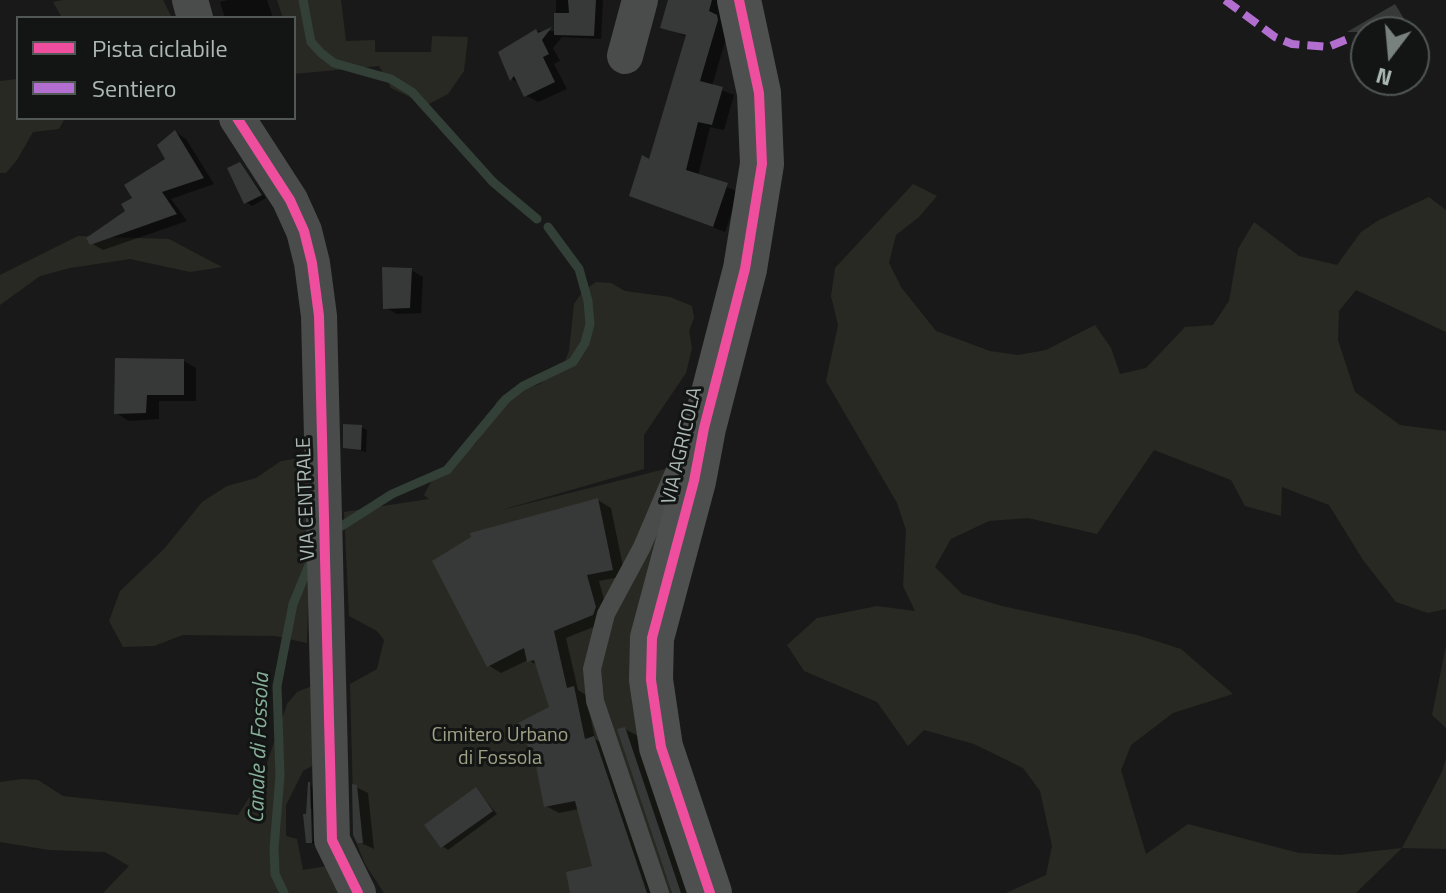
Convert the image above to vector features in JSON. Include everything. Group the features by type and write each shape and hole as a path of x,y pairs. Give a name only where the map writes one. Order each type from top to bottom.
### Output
{"street":[{"path":"625,56 640,0"},
{"name":"VIA AGRICOLA","path":"710,893 661,747 651,680 652,638 745,269 762,164 759,93 739,0"},
{"name":"VIA CENTRALE","path":"238,120 290,200 304,231 312,263 319,316 332,840 338,859 358,893"}],"lane":[{"path":"660,893 595,701 592,669 606,614 642,547 674,472 704,428"}],"green space":[{"path":"163,0 171,16 61,16 53,2"},
{"path":"277,0 341,0 346,41 375,40 375,52 431,52 432,36 468,37 464,71 448,94 427,105 391,88 379,66 296,74 296,16 282,16"},
{"path":"16,79 16,120 64,120 59,129 33,132 6,173 0,173 0,81"},
{"path":"913,184 937,196 919,217 896,235 889,263 901,287 936,331 990,351 1018,355 1046,350 1095,325 1111,348 1120,374 1146,368 1185,327 1213,325 1229,301 1238,249 1254,222 1299,256 1337,265 1361,232 1379,220 1429,197 1446,210 1446,332 1356,290 1339,311 1338,340 1355,392 1400,425 1446,431 1446,609 1428,613 1396,602 1363,560 1329,505 1282,487 1281,516 1245,506 1231,480 1154,450 1097,534 1028,518 989,521 951,539 935,567 962,594 1002,606 1137,635 1181,649 1233,694 1173,713 1131,745 1121,770 1146,854 1188,824 1299,853 1340,855 1402,848 1356,893 1006,893 1046,875 1052,846 1040,791 1023,768 974,744 924,730 908,746 877,702 804,671 787,645 817,618 877,606 915,611 903,586 906,530 897,503 826,381 838,325 831,296 835,268"},
{"path":"78,236 169,239 222,267 190,272 130,259 70,268 40,276 0,305 0,275"},
{"name":"Cimitero Urbano di Fossola","path":"596,282 611,283 625,291 670,297 692,306 694,318 689,331 692,348 686,373 644,435 644,469 498,511 669,468 650,596 698,893 384,893 365,864 354,837 350,684 377,669 384,640 377,631 349,616 344,512 429,499 424,495 431,482 477,442 497,401 509,392 538,385 563,366 569,351 574,304 583,291"},
{"path":"312,456 307,643 275,636 183,635 154,646 123,647 109,621 120,591 164,549 202,502 227,486 256,478 281,461"},
{"path":"1446,646 1446,728 1432,715"},
{"path":"312,686 312,766 303,771 286,805 286,836 297,839 303,870 327,866 345,893 103,893 129,866 105,852 49,850 0,842 0,782 23,779 38,780 63,796 238,815 262,778 287,704 297,692"},
{"path":"1446,758 1446,849 1402,848 1442,772"}],"building":[{"path":"568,0 596,0 594,36 554,35 554,13 569,13"},
{"path":"668,0 712,0 709,11 717,15 718,20 700,81 723,87 712,125 698,122 686,170 728,183 713,227 629,196 642,155 649,159 686,35 660,28"},
{"path":"1395,4 1402,16 1374,16"},
{"path":"552,27 542,40 549,54 543,57 555,82 524,97 514,76 510,81 498,52 536,29 538,33"},
{"path":"175,130 204,178 162,192 177,214 90,245 86,238 125,211 121,204 132,198 124,185 165,159 157,145"},
{"path":"240,162 262,195 244,204 227,168"},
{"path":"382,267 412,268 410,308 383,309"},
{"path":"115,358 184,359 184,395 147,395 146,413 114,414"},
{"path":"343,424 362,425 361,450 343,448"},
{"path":"598,498 613,570 587,575 596,607 593,615 554,631 567,688 574,686 585,739 594,736 647,893 570,893 566,872 592,866 575,801 544,807 536,766 518,723 549,707 534,660 527,662 524,648 487,667 432,561 471,537 470,533"},
{"path":"625,727 681,893 672,893 617,729"},
{"path":"308,782 312,843 306,843 303,814 306,814"},
{"path":"352,784 357,785 363,843 357,843 353,835"},
{"path":"476,787 493,811 441,848 424,825"}],"waterway":[{"name":"Canale di Fossola","path":"303,0 311,42 321,53 334,63 391,79 412,92 493,182 537,219"},
{"name":"Canale di Fossola","path":"337,529 392,494 447,470 506,399 523,386 573,362 585,343 590,324 588,301 579,269 548,227"},
{"name":"Canale di Fossola","path":"284,893 275,874 274,848 280,776 277,686 293,604 312,558"}],"marked path":[{"path":"1225,0 1275,37 1292,44 1328,47 1350,38"}],"cycle path":[{"path":"710,893 661,747 651,680 652,638 745,269 762,164 759,93 739,0"},
{"path":"238,120 290,200 304,231 312,263 319,316 332,840 358,893"}]}
